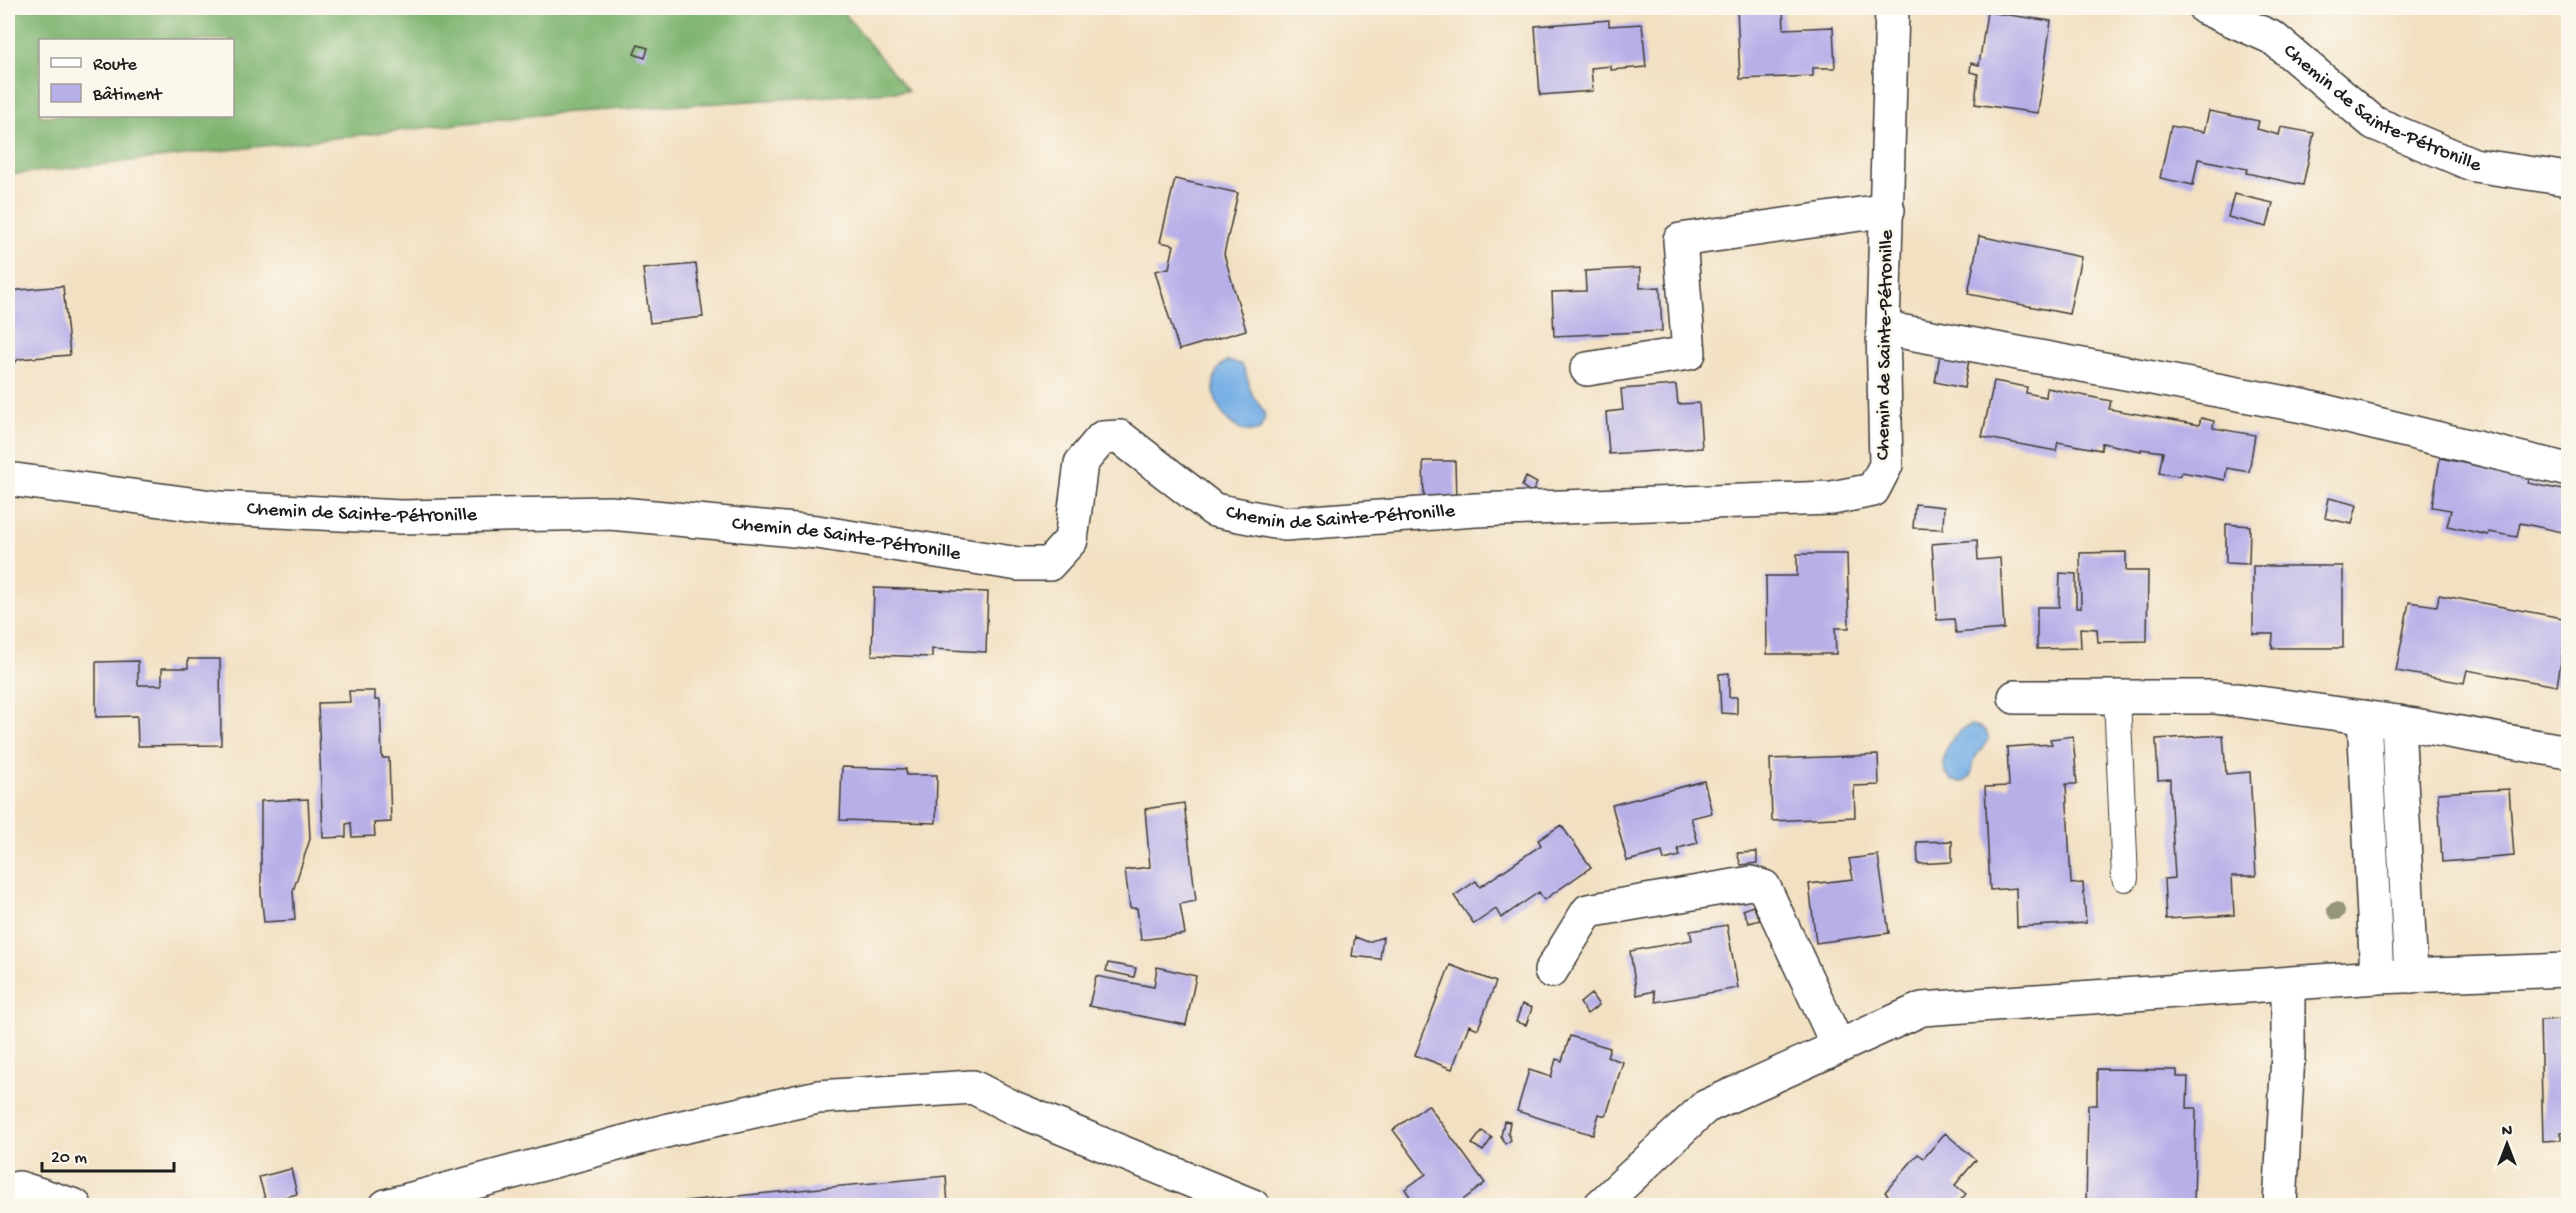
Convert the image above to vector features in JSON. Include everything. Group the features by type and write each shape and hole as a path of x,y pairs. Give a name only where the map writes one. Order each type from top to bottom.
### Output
{"street":[{"name":"Chemin de Sainte-Pétronille","path":"8,478 219,508 401,517 610,513 817,532 1018,564 1049,564 1071,540 1081,463 1102,438 1120,437 1214,510 1285,524 1475,510 1833,498 1873,490 1886,465 1883,328 1892,8"},
{"name":"Chemin de Sainte-Pétronille","path":"2205,8 2273,38 2374,123 2474,165 2568,179"},
{"path":"1587,369 1689,353 1680,240 1887,210"},
{"path":"1883,328 2302,406 2568,470"},
{"path":"2015,697 2216,697 2398,722 2568,752"},
{"path":"2364,717 2377,977"},
{"path":"2398,722 2411,976"},
{"path":"1551,971 1588,911 1751,883 1764,887 1838,1046"},
{"path":"1600,1206 1705,1107 1922,1009 2377,977 2568,970"},
{"path":"2280,1206 2288,1055 2288,984"},
{"path":"386,1206 673,1129 818,1097 973,1087 1014,1108 1253,1206"},
{"path":"8,1190 19,1188 75,1206"}],"lane":[{"path":"2117,697 2125,878"}],"green space":[{"path":"8,8 840,8 908,91 556,113 8,175"}],"water":[{"path":"1227,361 1241,364 1244,368 1251,392 1265,417 1260,430 1247,431 1235,426 1218,406 1214,393 1214,380 1218,369"},
{"path":"1971,725 1983,729 1988,739 1976,756 1968,779 1964,782 1952,781 1944,765 1946,748 1957,734"}],"building":[{"path":"1737,8 1783,8 1784,29 1833,27 1835,68 1813,68 1813,76 1740,79"},
{"path":"1987,12 2051,21 2038,113 1975,104 1978,74 1970,72 1971,63 1979,65"},
{"path":"1609,20 1609,26 1642,24 1646,67 1611,70 1611,66 1591,68 1593,91 1540,95 1535,26"},
{"path":"638,45 648,48 645,58 634,54"},
{"path":"2209,111 2259,121 2257,129 2279,135 2281,127 2314,133 2303,185 2246,173 2247,169 2198,159 2193,185 2160,178 2171,126 2204,132"},
{"path":"1175,179 1238,193 1224,254 1246,330 1179,350 1155,271 1169,268 1174,245 1160,242"},
{"path":"2234,194 2273,203 2267,227 2228,217"},
{"path":"1979,236 2081,257 2069,314 1968,294"},
{"path":"696,264 703,317 650,323 643,269"},
{"path":"1640,268 1640,288 1660,287 1662,331 1554,336 1552,292 1586,291 1585,271"},
{"path":"63,286 70,355 19,359 8,368 8,291"},
{"path":"1940,355 1969,360 1964,388 1935,382"},
{"path":"1994,381 2027,387 2026,393 2046,397 2047,388 2111,401 2109,409 2199,425 2201,418 2214,421 2213,428 2255,435 2249,472 2227,468 2225,480 2182,472 2179,476 2159,473 2163,452 2141,449 2141,451 2102,443 2101,450 2058,442 2056,451 1982,437"},
{"path":"1676,385 1678,404 1699,403 1702,448 1609,454 1606,412 1623,410 1621,389"},
{"path":"2440,458 2530,477 2528,483 2568,491 2568,530 2563,529 2562,532 2520,523 2517,537 2489,532 2488,535 2447,526 2451,510 2432,507"},
{"path":"1423,461 1455,461 1456,500 1424,499"},
{"path":"1526,477 1537,483 1532,493 1522,486"},
{"path":"2329,498 2357,505 2352,524 2325,518"},
{"path":"1915,504 1944,507 1943,529 1913,528"},
{"path":"2226,524 2250,526 2249,564 2226,563"},
{"path":"1977,540 1978,560 2000,558 2004,629 1956,633 1954,619 1937,620 1932,544"},
{"path":"2126,552 2126,571 2148,571 2147,641 2098,642 2097,629 2080,628 2081,648 2037,649 2037,607 2059,607 2060,573 2076,574 2076,608 2081,608 2080,553"},
{"path":"1797,554 1847,554 1849,628 1835,628 1836,654 1767,654 1766,576 1797,576"},
{"path":"2253,566 2343,566 2343,648 2272,648 2273,634 2253,634"},
{"path":"874,588 988,592 986,652 932,649 932,657 872,655"},
{"path":"2439,595 2568,619 2557,686 2467,670 2464,683 2396,671 2409,602 2437,606"},
{"path":"188,659 220,659 221,745 138,746 137,716 96,717 96,662 138,661 138,685 162,685 162,668 188,668"},
{"path":"1729,673 1729,697 1737,697 1737,714 1721,713 1719,674"},
{"path":"349,691 375,691 375,700 380,700 382,758 389,758 391,822 374,823 375,836 352,837 351,823 346,824 346,837 323,838 318,703 350,702"},
{"path":"2223,735 2226,774 2250,772 2256,876 2232,876 2234,915 2166,919 2164,879 2175,878 2170,779 2158,780 2156,739"},
{"path":"2073,736 2077,784 2066,784 2071,884 2083,883 2086,923 2017,927 2016,888 1990,890 1985,787 2009,786 2007,747 2052,744 2050,739"},
{"path":"1878,755 1879,785 1854,786 1855,817 1772,821 1770,759"},
{"path":"842,767 906,769 906,775 937,775 936,823 840,820"},
{"path":"1704,781 1712,813 1691,818 1698,843 1678,848 1680,856 1664,860 1662,852 1627,861 1612,805"},
{"path":"2509,789 2514,856 2442,862 2438,793"},
{"path":"308,799 310,839 293,891 295,920 264,922 261,893 261,801"},
{"path":"1184,803 1196,901 1180,904 1185,934 1141,940 1137,908 1130,908 1125,870 1150,867 1145,809"},
{"path":"1561,825 1591,867 1544,900 1539,892 1501,918 1496,909 1474,924 1454,896 1476,881 1480,887 1541,845 1538,840"},
{"path":"1952,841 1952,862 1918,864 1917,842"},
{"path":"1757,852 1757,863 1741,865 1737,853"},
{"path":"1878,855 1889,933 1816,943 1809,884 1853,879 1849,859"},
{"path":"1753,906 1760,920 1749,923 1743,910"},
{"path":"1727,925 1738,988 1656,1002 1654,991 1637,995 1630,951 1692,940 1690,931"},
{"path":"1355,937 1368,942 1383,937 1380,959 1352,956"},
{"path":"1108,963 1136,968 1134,977 1106,971"},
{"path":"1450,965 1496,982 1478,1029 1469,1025 1452,1069 1415,1055"},
{"path":"1157,967 1196,976 1186,1025 1089,1006 1096,976 1154,987"},
{"path":"1591,994 1599,1005 1587,1014 1580,1003"},
{"path":"1522,1004 1532,1008 1526,1025 1516,1022"},
{"path":"2568,1019 2568,1132 2561,1132 2561,1140 2543,1141 2540,1020"},
{"path":"1570,1036 1610,1048 1607,1057 1623,1062 1606,1116 1599,1114 1593,1135 1517,1111 1529,1070 1551,1077 1556,1059 1562,1061"},
{"path":"2097,1069 2177,1070 2177,1077 2188,1077 2187,1108 2196,1108 2194,1206 2086,1206 2088,1105 2097,1105"},
{"path":"1428,1105 1485,1183 1455,1206 1416,1206 1405,1189 1426,1174 1393,1130"},
{"path":"1504,1121 1510,1122 1508,1133 1511,1140 1505,1144 1501,1136"},
{"path":"1482,1131 1492,1138 1483,1151 1472,1144"},
{"path":"1945,1133 1976,1160 1955,1185 1966,1194 1955,1206 1890,1206 1890,1197 1885,1192 1918,1154 1924,1158"},
{"path":"291,1169 297,1194 266,1202 259,1177"},
{"path":"946,1176 948,1206 685,1206 685,1201"}]}
